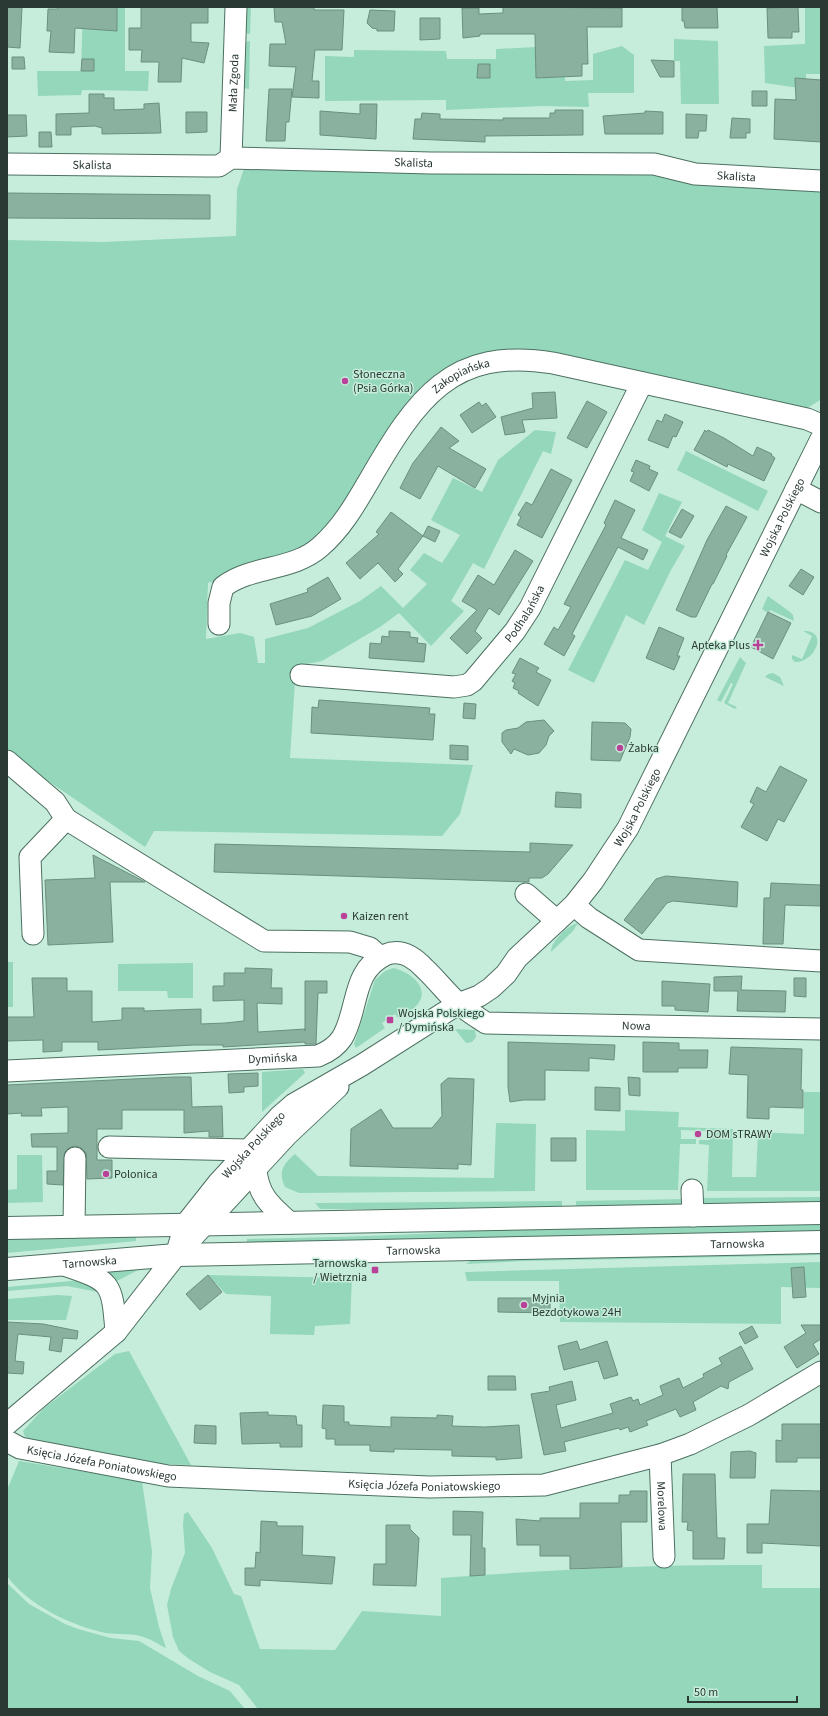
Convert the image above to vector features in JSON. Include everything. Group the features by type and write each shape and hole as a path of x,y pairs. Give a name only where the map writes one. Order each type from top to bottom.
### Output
{"main road":[{"path":"7,1228 821,1213"},
{"name":"Tarnowska","path":"7,1270 176,1255 821,1242"}],"street":[{"name":"Mała Zgoda","path":"231,158 236,7"},
{"name":"Skalista","path":"7,164 219,166 231,158 431,163 654,164 694,174 821,181"},
{"name":"Zakopiańska","path":"219,624 219,603 223,587 234,580 263,570 278,568 311,553 327,540 357,501 410,415 438,386 462,372 498,361 534,360 807,419 821,425"},
{"name":"Podhalańska","path":"300,675 454,687 470,684 515,631 530,608 642,383"},
{"name":"Wojska Polskiego","path":"7,1424 116,1332 176,1255 196,1225 215,1187 248,1150 294,1104 362,1065 458,1004 479,996 491,988 506,974 517,958 574,904 593,881 628,828 821,439"},
{"path":"796,489 821,502"},
{"path":"7,761 55,802 66,819 264,941 350,942 370,948 380,958"},
{"path":"33,934 30,857 66,819"},
{"path":"526,894 557,921"},
{"path":"574,904 589,918 639,950 821,961"},
{"name":"Dymińska","path":"7,1071 318,1056 330,1051 343,1037 366,969 380,958 388,954 400,953 408,955 418,961 439,981 458,1004"},
{"name":"Nowa","path":"458,1004 486,1023 493,1024 821,1029"},
{"name":"Wojska Polskiego","path":"196,1225 256,1169 287,1135 362,1065"},
{"path":"109,1147 248,1150"},
{"path":"74,1227 75,1158"},
{"path":"256,1169 257,1182 269,1204 290,1223"},
{"path":"692,1190 693,1216"},
{"path":"64,1265 94,1275 108,1286 113,1300 116,1332"},
{"name":"Księcia Józefa Poniatowskiego","path":"7,1441 20,1448 160,1475 429,1487 544,1484 660,1455 690,1444 749,1415 821,1372"},
{"name":"Morelowa","path":"660,1455 664,1557"}],"green space":[{"path":"83,7 125,7 125,71 149,71 148,91 82,90 81,95 38,96 37,71 81,71"},
{"path":"244,7 251,7 250,34 243,33"},
{"path":"805,7 821,7 821,74 806,74 806,89 765,83 764,46 805,44"},
{"path":"674,39 718,41 719,104 681,104 680,61 674,61"},
{"path":"250,41 249,89 243,88 243,42"},
{"path":"622,46 634,55 634,93 588,93 589,107 542,106 446,110 446,100 325,101 325,56 354,57 354,50 446,51 447,59 496,59 496,49 535,47 536,78 565,77 565,81 593,80 593,54"},
{"path":"244,169 651,173 698,185 821,191 820,400 806,409 545,352 504,352 463,362 347,501 320,536 278,560 208,583 206,639 240,633 254,637 258,663 265,663 265,639 308,628 360,601 381,586 403,608 427,584 410,570 424,553 442,563 460,535 431,520 453,478 482,492 498,460 535,430 556,432 551,454 543,451 484,569 473,563 451,601 464,611 431,646 399,613 380,627 322,661 296,666 290,758 473,765 460,814 442,836 154,831 145,847 7,753 7,240 103,242 236,236 237,189"},
{"path":"686,451 768,491 758,511 677,470"},
{"path":"659,493 682,502 665,536 685,546 671,570 644,625 626,615 594,683 568,670 625,560 648,570 662,542 642,530"},
{"path":"768,596 790,612 793,615 794,621 770,610 768,613 762,609"},
{"path":"803,631 811,632 815,635 817,646 809,657 803,661 795,662 792,659 792,655 802,659 812,636"},
{"path":"740,657 746,663 728,703 737,707 735,709 724,703 733,684 731,683 721,702 717,700"},
{"path":"773,673 780,677 784,686 765,677 768,674"},
{"path":"578,923 573,931 551,952 554,943 561,934 574,924"},
{"path":"7,962 13,962 13,1007 7,1007"},
{"path":"193,963 193,998 168,998 167,991 118,991 118,964"},
{"path":"393,968 406,973 417,981 422,992 421,999 410,1011 398,1018 395,1014 382,1023 385,1028 356,1048 354,1044 375,980 385,971"},
{"path":"455,1029 475,1030 476,1037 472,1042 466,1043"},
{"path":"303,1069 305,1073 262,1112 262,1072"},
{"path":"804,1092 821,1092 821,1191 707,1191 709,1145 699,1144 699,1140 709,1140 709,1131 681,1130 681,1139 696,1139 696,1144 680,1144 678,1190 586,1190 586,1130 625,1131 625,1110 679,1112 678,1127 733,1129 732,1177 756,1177 758,1132 804,1134"},
{"path":"496,1123 536,1124 535,1191 299,1193 285,1187 283,1182 283,1169 287,1161 295,1154 318,1176 494,1178"},
{"path":"17,1155 42,1155 43,1202 7,1203 7,1190 17,1189"},
{"path":"821,1197 821,1205 697,1207 697,1198"},
{"path":"688,1199 689,1208 576,1207 576,1201"},
{"path":"562,1201 562,1209 320,1209 315,1203"},
{"path":"821,1223 821,1232 247,1244 247,1239 402,1235 494,1229"},
{"path":"136,1234 136,1241 7,1253 7,1236"},
{"path":"821,1252 821,1255 524,1261 466,1264 472,1260"},
{"path":"821,1262 821,1288 781,1287 781,1324 560,1322 559,1281 467,1281 465,1272"},
{"path":"137,1266 138,1270 115,1282 107,1272 107,1270"},
{"path":"208,1275 352,1278 350,1324 315,1326 314,1335 270,1334 271,1296 226,1294"},
{"path":"82,1280 100,1290 98,1292 67,1286 7,1291 7,1287"},
{"path":"57,1295 72,1296 66,1320 7,1320 7,1299"},
{"path":"129,1351 191,1465 164,1464 156,1466 33,1443 25,1437 23,1431 44,1408 115,1354"},
{"path":"19,1461 142,1481 152,1551 150,1588 159,1627 166,1648 143,1637 101,1632 75,1624 49,1612 37,1604 15,1586 7,1576 7,1490"},
{"path":"188,1512 212,1548 234,1594 241,1596 260,1649 335,1650 362,1611 441,1616 441,1578 602,1568 682,1565 762,1565 762,1588 821,1588 821,1709 258,1709 239,1685 210,1672 179,1651 173,1637 167,1605 171,1589 185,1553 183,1525 184,1514"},
{"path":"7,1583 29,1604 65,1624 111,1638 139,1641 198,1676 230,1691 245,1709 7,1709"}],"building":[{"path":"7,7 22,7 20,48 7,47"},
{"path":"58,7 117,7 117,31 75,28 74,53 49,52 51,31 47,31 48,9 58,9"},
{"path":"141,7 208,7 208,23 191,23 191,42 209,43 204,63 182,58 181,82 158,82 159,62 141,62 142,50 129,50 129,28 141,28"},
{"path":"274,7 314,7 314,10 344,10 342,50 315,50 312,81 319,81 319,98 292,97 296,67 269,66 270,44 286,44 282,22 275,22"},
{"path":"503,7 622,8 622,27 587,27 588,64 582,64 582,76 536,78 535,34 480,34 480,36 463,38 462,8 479,8 479,14 503,13"},
{"path":"682,7 717,7 718,28 685,28 684,21 682,21"},
{"path":"798,7 799,32 792,32 792,38 768,38 767,8"},
{"path":"370,10 395,11 394,31 377,31 377,29 372,28 367,23"},
{"path":"420,18 440,18 440,39 420,40"},
{"path":"12,57 24,57 25,69 12,69"},
{"path":"82,59 94,59 94,71 81,71"},
{"path":"651,60 674,61 674,77 660,77"},
{"path":"478,64 490,64 490,78 477,78"},
{"path":"795,78 821,80 821,142 774,139 775,99 796,100"},
{"path":"269,89 292,89 289,122 286,122 285,141 266,141"},
{"path":"752,91 767,91 767,106 752,106"},
{"path":"89,94 104,94 104,98 114,98 114,110 144,109 144,104 159,103 161,133 102,134 102,128 95,126 71,127 71,135 56,135 56,114 89,113"},
{"path":"360,104 377,104 376,139 320,135 320,111 360,114"},
{"path":"555,110 583,110 583,135 485,136 485,142 413,139 415,119 421,119 422,113 440,114 440,119 503,120 503,118 550,118 550,113 555,113"},
{"path":"645,111 663,112 663,134 605,134 603,116 645,113"},
{"path":"186,112 207,112 207,132 186,133"},
{"path":"686,114 707,115 706,131 699,131 698,138 686,138"},
{"path":"7,115 26,115 27,136 7,137"},
{"path":"732,118 750,119 750,133 746,133 746,138 730,138"},
{"path":"39,132 51,132 52,147 39,147"},
{"path":"7,193 210,195 210,219 7,218"},
{"path":"555,392 557,418 522,420 525,432 505,435 501,417 533,408 532,393"},
{"path":"587,401 607,412 587,448 567,438"},
{"path":"479,402 482,406 486,403 496,417 472,433 460,415"},
{"path":"665,414 683,422 676,437 673,436 668,448 648,440 657,420 662,422"},
{"path":"441,427 459,441 449,448 486,469 475,488 438,466 420,499 400,488 413,463"},
{"path":"705,430 706,432 708,430 724,438 753,456 757,447 772,454 771,455 775,458 764,481 728,464 727,467 694,450"},
{"path":"636,460 650,466 649,469 658,473 649,491 630,481 634,472 631,471"},
{"path":"551,469 572,480 542,538 517,525 521,517 518,515 526,502 532,505"},
{"path":"615,500 635,510 621,538 648,550 643,560 618,547 572,634 575,636 564,656 544,644 554,627 558,630 571,607 564,604 606,525 604,523"},
{"path":"726,506 747,517 726,555 727,556 696,617 691,617 676,610 707,540"},
{"path":"682,509 694,516 681,538 669,532"},
{"path":"391,512 423,536 398,569 403,574 395,582 378,563 360,579 346,563 379,534 376,532"},
{"path":"428,526 440,531 435,542 423,536"},
{"path":"515,550 533,561 499,615 489,608 475,631 482,638 467,654 450,638 477,610 462,601 478,575 494,585"},
{"path":"801,569 814,577 803,595 789,586"},
{"path":"328,577 341,599 312,616 276,625 270,604 308,592 307,589"},
{"path":"768,612 791,623 773,659 751,647"},
{"path":"659,627 684,638 677,656 680,656 674,670 646,658"},
{"path":"389,631 410,632 410,637 418,638 417,643 426,644 424,662 369,658 370,643 381,644 382,636 389,637"},
{"path":"520,658 539,668 536,672 551,680 538,706 513,688 515,683 512,681 516,674 512,673"},
{"path":"319,700 430,708 429,714 435,714 433,740 311,733 312,707 318,708"},
{"path":"464,703 476,704 475,719 463,718"},
{"path":"544,720 554,731 549,736 546,745 539,753 528,755 514,749 511,754 502,742 502,733 506,730 518,728 526,722"},
{"path":"592,722 625,723 631,729 630,737 620,761 591,760"},
{"path":"450,745 468,746 468,760 450,759"},
{"path":"780,766 807,780 784,822 778,819 767,841 741,827 754,804 750,802 757,787 766,792"},
{"path":"556,792 581,794 581,808 555,807"},
{"path":"530,843 573,845 548,874 542,878 529,878 529,882 214,872 215,844 530,852"},
{"path":"93,855 145,882 110,882 113,942 48,945 45,880 95,878"},
{"path":"666,876 738,882 737,907 673,901 667,903 642,934 624,920 656,879"},
{"path":"771,883 821,885 821,906 785,905 783,944 763,944 764,898 770,898"},
{"path":"245,968 272,969 271,988 282,988 282,1004 257,1003 258,1032 305,1029 305,981 327,981 327,993 318,993 316,1044 305,1044 305,1042 223,1047 223,1045 194,1045 98,1050 98,1042 62,1042 62,1051 43,1052 43,1040 7,1041 7,1017 34,1017 32,978 67,978 67,991 92,991 92,1022 122,1020 122,1008 144,1008 144,1011 201,1009 201,1024 225,1023 244,1021 244,1000 213,1001 213,986 224,986 224,973 245,973"},
{"path":"742,976 741,990 786,991 785,1012 737,1011 738,991 714,991 714,977"},
{"path":"794,978 806,978 806,997 794,996"},
{"path":"662,981 710,984 708,1012 675,1010 675,1006 662,1006"},
{"path":"508,1042 615,1045 614,1060 589,1058 589,1071 545,1070 545,1100 523,1100 510,1102 508,1087"},
{"path":"643,1042 679,1043 679,1050 708,1050 707,1068 678,1068 678,1072 643,1072"},
{"path":"731,1047 802,1049 801,1090 803,1090 803,1108 771,1107 769,1108 769,1119 747,1118 748,1075 729,1074"},
{"path":"258,1073 258,1086 244,1087 244,1092 229,1093 228,1074"},
{"path":"191,1077 192,1107 222,1106 223,1137 209,1137 209,1131 184,1133 184,1110 122,1110 122,1129 97,1129 97,1160 112,1160 112,1178 87,1179 86,1153 81,1148 75,1146 69,1148 65,1152 63,1185 47,1184 47,1171 57,1171 57,1147 32,1147 31,1134 68,1133 68,1107 41,1108 42,1116 21,1116 22,1113 7,1114 7,1085"},
{"path":"628,1077 640,1078 640,1096 629,1095"},
{"path":"448,1078 474,1079 471,1165 458,1164 458,1169 350,1166 351,1129 381,1109 393,1128 432,1128 442,1116 441,1084"},
{"path":"595,1087 620,1088 620,1111 595,1110"},
{"path":"551,1138 576,1138 576,1161 551,1161"},
{"path":"804,1267 806,1297 793,1298 791,1268"},
{"path":"208,1275 222,1292 200,1310 186,1294"},
{"name":"Myjnia Bezdotykowa 24H","path":"498,1298 550,1298 550,1313 498,1312"},
{"path":"7,1322 43,1324 78,1331 77,1339 63,1338 61,1352 49,1350 51,1337 18,1334 15,1361 24,1362 23,1374 7,1373"},
{"path":"801,1325 821,1325 821,1339 813,1344 819,1354 797,1368 784,1347 806,1333"},
{"path":"752,1326 758,1337 745,1344 739,1333"},
{"path":"577,1341 580,1350 607,1341 618,1375 604,1379 598,1361 564,1370 558,1346"},
{"path":"741,1346 753,1369 729,1382 728,1389 721,1386 693,1402 696,1410 680,1417 676,1409 646,1421 648,1425 630,1432 628,1427 620,1430 619,1428 564,1442 566,1451 544,1455 531,1394 550,1391 549,1387 572,1381 576,1400 556,1405 561,1428 613,1413 610,1404 631,1397 633,1401 638,1399 640,1405 663,1395 660,1386 679,1378 683,1388 704,1377 703,1374 722,1364 719,1358"},
{"path":"488,1376 515,1376 516,1390 488,1390"},
{"path":"323,1405 344,1406 344,1422 349,1422 349,1425 391,1427 391,1417 437,1418 437,1415 453,1416 452,1426 485,1427 519,1425 522,1458 496,1460 496,1457 452,1456 452,1450 394,1449 394,1452 370,1451 370,1445 335,1445 335,1439 326,1439 326,1429 322,1428"},
{"path":"268,1412 268,1415 296,1416 297,1425 302,1425 302,1447 280,1447 280,1443 242,1444 240,1413"},
{"path":"782,1424 821,1424 821,1458 797,1458 797,1462 776,1462 776,1440 782,1441"},
{"path":"195,1425 216,1426 216,1444 194,1443"},
{"path":"750,1451 756,1453 755,1478 730,1478 731,1452"},
{"path":"683,1474 715,1474 717,1538 725,1538 724,1559 693,1559 693,1531 687,1530 688,1522 682,1522"},
{"path":"771,1490 821,1491 821,1546 762,1543 762,1553 747,1553 747,1524 769,1524"},
{"path":"630,1491 647,1491 647,1522 621,1522 622,1567 570,1569 570,1556 540,1556 540,1545 517,1545 516,1519 540,1521 540,1518 580,1518 580,1503 619,1503 619,1495 630,1495"},
{"path":"453,1511 483,1512 482,1548 485,1548 485,1575 470,1576 471,1535 453,1535"},
{"path":"261,1521 277,1522 277,1526 303,1526 302,1555 335,1557 332,1584 260,1580 260,1586 245,1585 245,1568 255,1568 256,1552 260,1553"},
{"path":"386,1525 410,1525 410,1529 419,1538 416,1586 373,1585 374,1564 386,1564"}],"place":[{"name":"Słoneczna (Psia Górka)","path":"345,381"},
{"name":"Apteka Plus","path":"758,645"},
{"name":"Żabka","path":"620,748"},
{"name":"Kaizen rent","path":"344,916"},
{"name":"Wojska Polskiego / Dymińska","path":"390,1020"},
{"name":"DOM sTRAWY","path":"698,1134"},
{"name":"Polonica","path":"106,1174"},
{"name":"Tarnowska / Wietrznia","path":"375,1270"},
{"name":"Myjnia Bezdotykowa 24H","path":"524,1305"}]}
